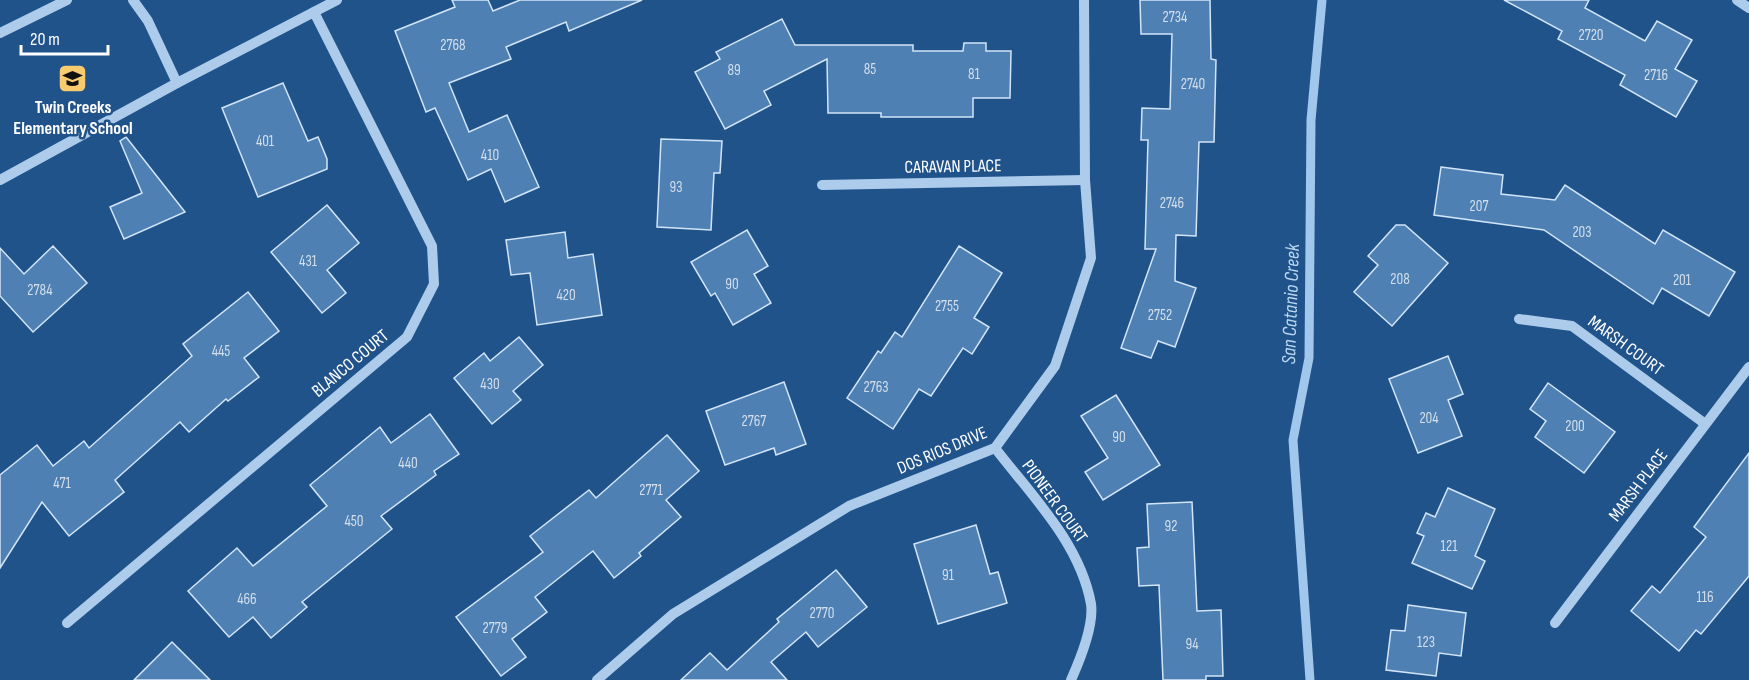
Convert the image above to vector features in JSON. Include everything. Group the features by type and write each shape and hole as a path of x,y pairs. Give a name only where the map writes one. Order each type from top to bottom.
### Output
{"street":[{"path":"0,33 67,0"},
{"path":"133,0 148,21 177,83"},
{"path":"0,180 177,83 337,0"},
{"name":"DOS RIOS DRIVE","path":"597,680 673,614 849,506 995,448 1055,366 1091,258 1085,180 1084,0"},
{"path":"1737,0 1749,8"},
{"name":"BLANCO COURT","path":"67,623 407,337 434,284 432,246 314,12"},
{"name":"CARAVAN PLACE","path":"822,185 1085,180"},
{"name":"MARSH COURT","path":"1519,319 1572,326 1704,423"},
{"name":"MARSH PLACE","path":"1555,623 1704,423 1749,367"},
{"name":"PIONEER COURT","path":"995,448 1072,549 1091,606 1084,649 1071,680"}],"building":[{"path":"452,0 488,0 493,11 520,0 642,0 569,31 566,22 506,47 511,59 449,83 469,132 507,115 539,187 505,202 491,169 468,180 435,108 426,112 395,31 455,7"},
{"path":"1140,0 1210,0 1211,59 1216,60 1214,142 1199,142 1196,236 1176,235 1175,281 1196,288 1175,347 1158,341 1151,358 1121,348 1156,249 1145,249 1148,140 1141,140 1142,108 1170,109 1172,34 1141,34"},
{"path":"1504,0 1589,0 1585,8 1645,41 1657,21 1692,40 1675,69 1697,81 1676,117 1620,85 1625,75 1558,39 1562,31"},
{"path":"782,19 795,45 913,45 913,51 963,51 964,43 986,43 986,51 1011,51 1010,98 973,98 973,117 881,117 881,113 828,113 827,59 764,91 771,105 725,129 695,72 720,59 716,52"},
{"path":"283,83 308,141 318,137 327,159 327,169 258,197 222,108"},
{"path":"126,137 185,212 124,239 110,207 142,193 120,141"},
{"path":"661,139 722,141 720,173 714,173 711,230 657,227"},
{"path":"1441,167 1503,175 1501,194 1555,200 1565,185 1655,244 1663,230 1735,272 1709,316 1662,288 1653,304 1544,230 1434,215"},
{"path":"327,205 359,243 327,270 346,293 322,313 271,252"},
{"path":"1396,225 1405,225 1448,263 1392,326 1354,292 1378,265 1368,256"},
{"path":"747,230 768,266 754,274 771,303 733,325 715,293 711,296 691,262"},
{"path":"565,232 568,258 593,254 602,315 537,325 530,273 511,275 506,240"},
{"path":"53,246 87,283 33,332 0,296 0,248 24,274"},
{"path":"959,246 1002,273 974,318 989,327 972,354 963,348 931,396 919,389 893,429 847,398 878,351 881,353 895,332 902,337"},
{"path":"248,292 279,331 244,358 259,377 228,401 226,399 189,432 180,422 115,480 124,492 69,536 42,502 0,568 0,475 37,445 53,466 84,441 89,448 192,356 183,344"},
{"path":"519,337 543,365 513,391 521,400 492,424 454,378 484,353 490,361"},
{"path":"1448,356 1463,394 1448,400 1462,436 1418,453 1389,379"},
{"path":"784,382 806,444 776,455 774,448 725,465 706,411"},
{"path":"1548,383 1615,432 1584,473 1535,437 1546,421 1530,409"},
{"path":"1116,395 1160,465 1103,500 1085,472 1108,458 1081,416"},
{"path":"430,414 459,454 434,471 436,475 381,516 392,529 302,602 307,607 271,638 253,617 229,637 188,591 237,548 253,566 327,506 310,485 380,427 391,443"},
{"path":"667,435 699,471 666,500 681,517 639,553 641,556 614,578 593,551 535,597 547,612 512,639 526,657 501,676 456,617 543,552 530,536 589,490 596,498"},
{"path":"1749,453 1749,576 1701,634 1696,630 1679,651 1631,611 1652,586 1660,593 1706,537 1694,527"},
{"path":"1448,488 1495,509 1475,556 1485,561 1472,589 1412,563 1424,536 1417,533 1426,513 1435,517"},
{"path":"1192,502 1197,611 1221,610 1223,676 1206,676 1206,680 1163,680 1159,585 1139,586 1137,548 1149,547 1147,504"},
{"path":"976,525 990,574 998,572 1007,603 938,624 914,544"},
{"path":"836,570 867,607 818,647 806,632 771,662 787,680 681,680 710,653 727,670 779,622 777,619"},
{"path":"1408,605 1466,613 1461,656 1439,653 1436,676 1386,670 1391,630 1405,631"},
{"path":"172,642 210,680 134,680"}],"waterway":[{"name":"San Catanio Creek","path":"1310,680 1293,440 1309,358 1311,120 1322,0"}],"place":[{"name":"Twin Creeks Elementary School","path":"73,78"}]}
